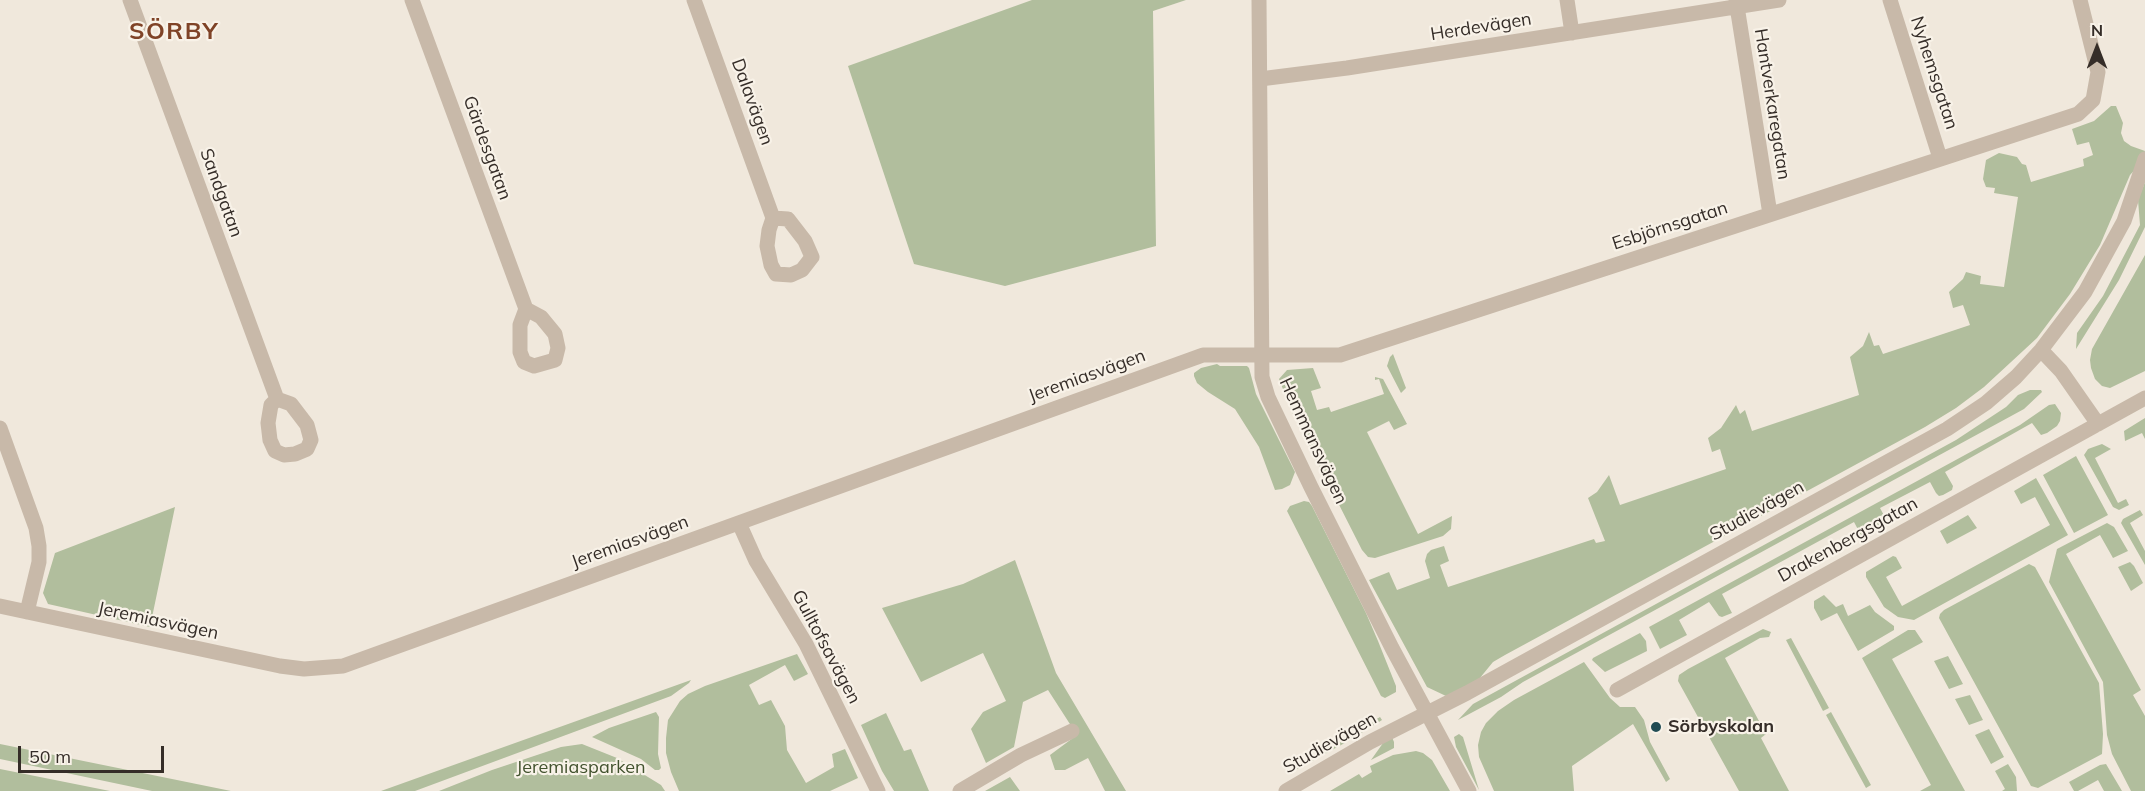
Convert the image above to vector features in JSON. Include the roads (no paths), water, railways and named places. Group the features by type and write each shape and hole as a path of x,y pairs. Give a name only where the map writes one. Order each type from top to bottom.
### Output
{"street":[{"name":"Sandgatan","path":"130,0 277,399"},
{"name":"Gärdesgatan","path":"412,0 526,309"},
{"name":"Dalavägen","path":"694,0 773,218"},
{"name":"Hemmansvägen","path":"1259,0 1262,377 1268,397 1392,648 1468,791"},
{"path":"1568,0 1572,33"},
{"name":"Herdevägen","path":"1260,79 1347,68 1572,33 1737,4 1779,0"},
{"name":"Nyhemsgatan","path":"1890,0 1941,158"},
{"name":"Esbjörnsgatan","path":"1262,355 1340,355 2078,114 2093,100 2098,72 2080,0"},
{"name":"Hantverkaregatan","path":"1737,4 1770,214"},
{"name":"Studievägen","path":"1286,791 1370,742 1467,693 1947,429 1986,403 2016,377 2041,350 2085,292 2124,221 2145,159"},
{"path":"2041,350 2061,371 2098,424"},
{"name":"Jeremiasvägen","path":"0,606 280,666 304,669 344,666 1203,355 1262,355"},
{"name":"Drakenbergsgatan","path":"1617,690 2145,398"},
{"path":"0,428 36,528 39,546 39,562 27,612"},
{"name":"Gulltofsavägen","path":"739,523 756,561 806,644 878,791"},
{"path":"960,791 1021,755 1072,731"}],"place":[{"name":"Sörbyskolan","path":"1656,727"}],"district":[{"name":"SÖRBY","path":"174,32"}],"park label":[{"name":"Jeremiasparken","path":"581,768"}]}
